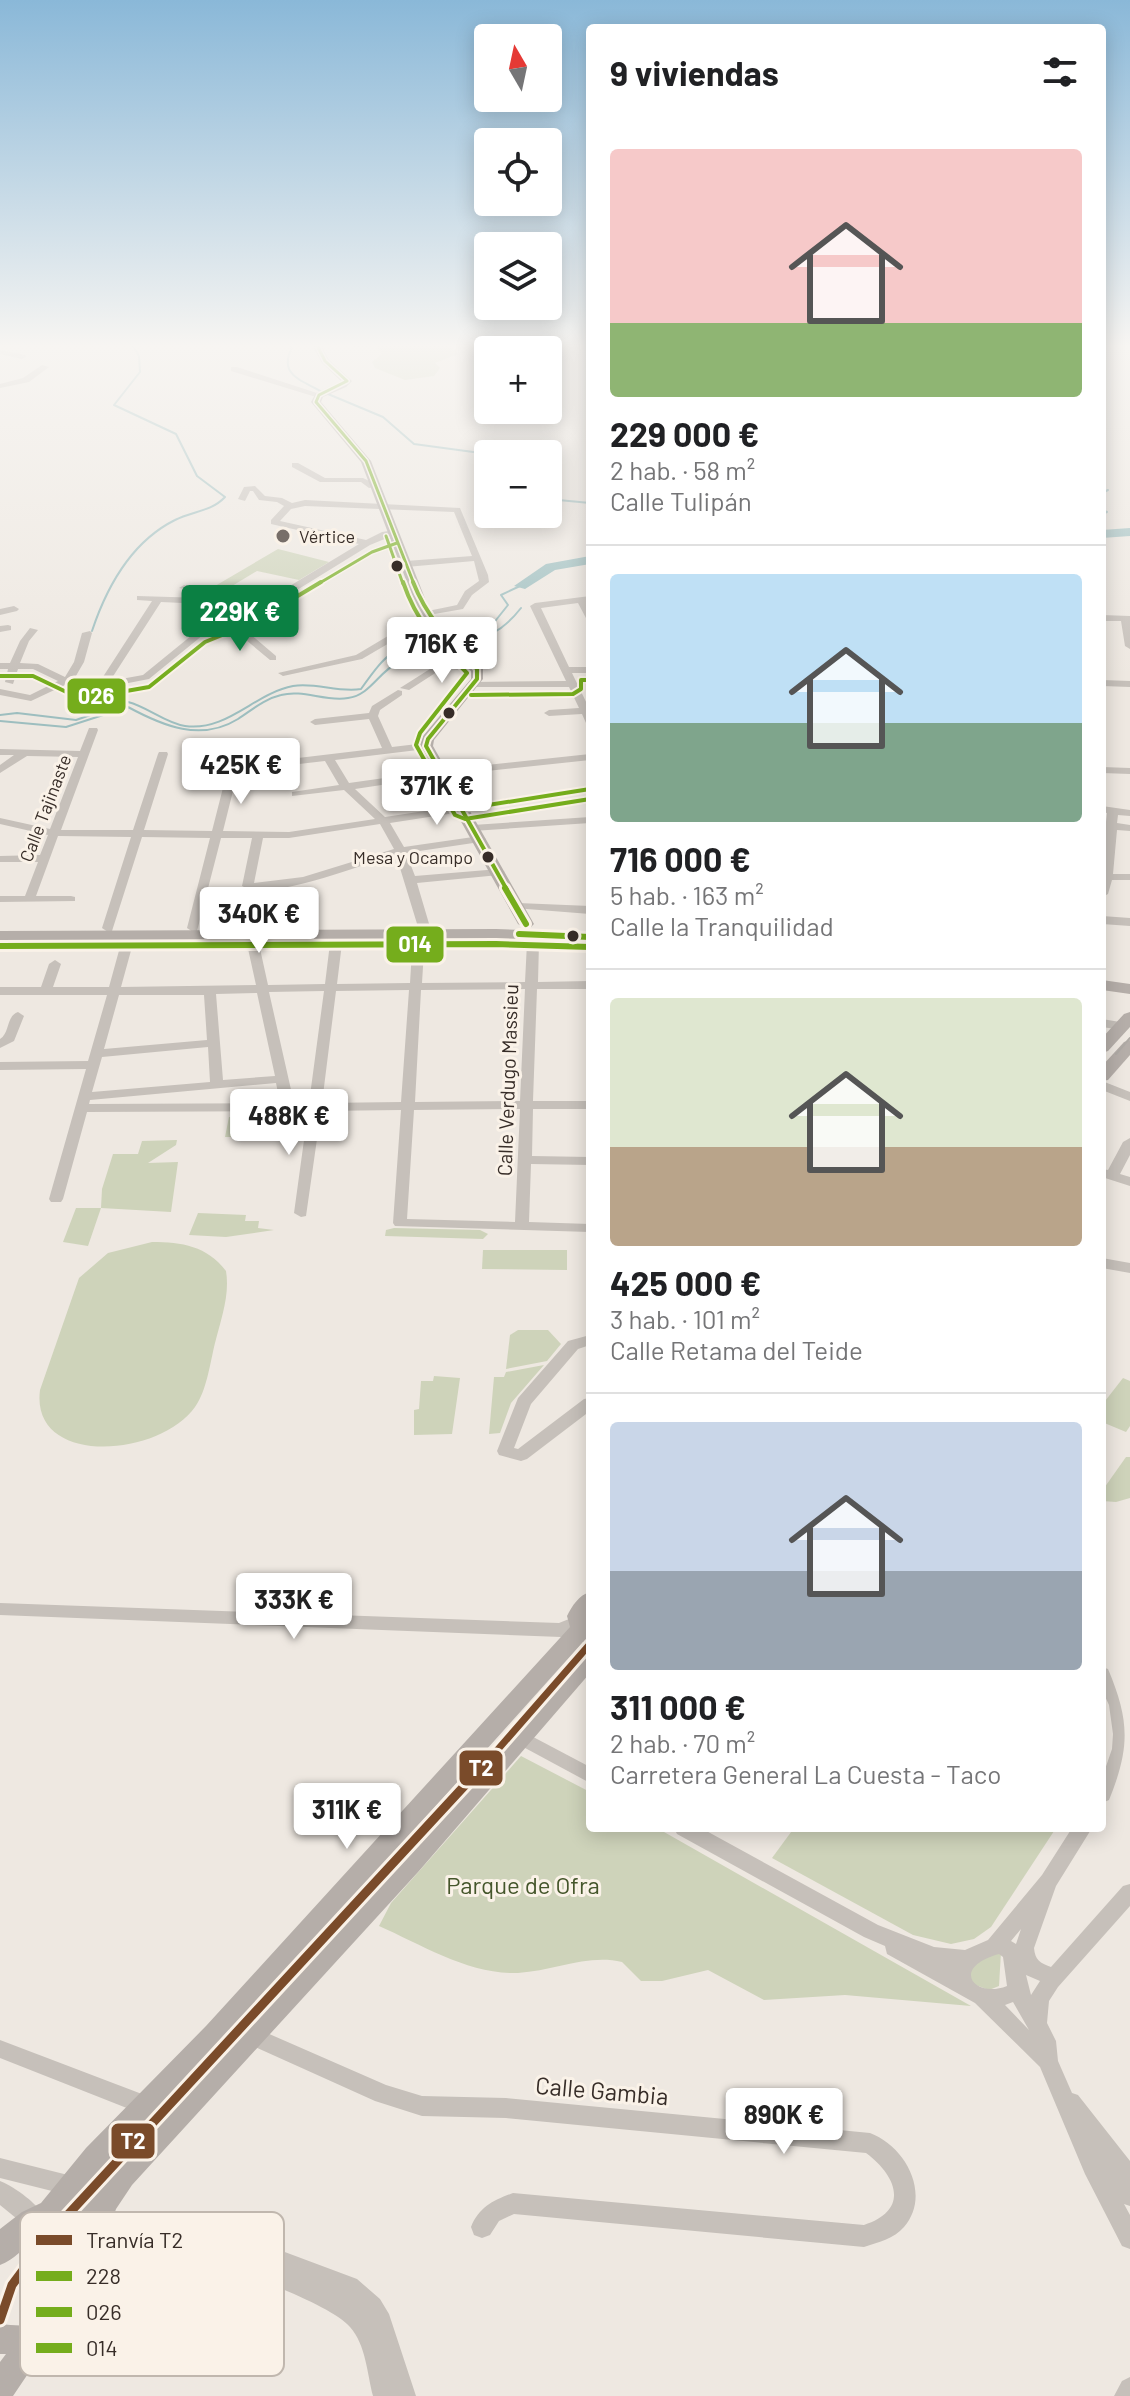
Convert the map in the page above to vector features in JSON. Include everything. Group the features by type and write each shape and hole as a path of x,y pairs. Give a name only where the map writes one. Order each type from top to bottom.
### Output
{"main road":[{"path":"362,455 426,614 477,669 477,679 428,739 426,746 518,906 527,930"},
{"path":"0,929 586,929"},
{"path":"0,936 337,935 422,930"},
{"path":"527,930 586,937"},
{"path":"1106,978 1129,985"},
{"path":"1106,985 1129,985"},
{"path":"1106,1044 1127,1022"},
{"path":"1106,1072 1130,1045"},
{"path":"47,2212 583,1629 580,1609 586,1604"},
{"path":"105,2212 110,2191 122,2176 410,1864 586,1663"},
{"path":"61,2212 74,2209 80,2212"},
{"path":"0,2251 20,2228"},
{"path":"0,2339 20,2342"},
{"path":"0,2388 20,2360"}],"street":[{"path":"295,465 323,480 363,480 369,486 376,486"},
{"path":"242,499 247,489 255,488 262,498 291,506 305,503 457,510 484,582 468,593 460,607 426,614"},
{"path":"291,506 274,522 367,543"},
{"path":"0,666 35,666 82,689 155,672 194,637 268,604 367,543 395,533"},
{"path":"406,564 477,558"},
{"path":"184,588 268,604"},
{"path":"140,598 204,601 252,612"},
{"path":"102,686 158,599"},
{"path":"585,600 535,606 586,712"},
{"path":"0,612 14,609"},
{"path":"1106,618 1127,619 1130,646"},
{"path":"229,621 273,658"},
{"path":"283,673 359,657 401,632 437,628"},
{"path":"10,682 27,636 33,630"},
{"path":"0,692 31,698 66,683 79,662 87,633"},
{"path":"389,752 373,716 376,708 441,665 477,669"},
{"path":"566,670 586,670"},
{"path":"1106,683 1130,684"},
{"path":"471,685 572,684"},
{"path":"549,713 586,716"},
{"path":"315,722 373,716"},
{"name":"Calle Tajinaste","path":"29,899 93,730"},
{"path":"202,772 426,746"},
{"path":"0,752 85,754"},
{"path":"0,775 24,753"},
{"path":"108,928 163,754"},
{"path":"296,794 441,773 586,757"},
{"path":"329,759 345,788 383,821 410,880 422,930 400,1223 586,1228"},
{"path":"1106,768 1130,771"},
{"path":"193,928 233,769"},
{"path":"0,821 55,833 289,835 586,790"},
{"path":"1130,813 1108,810 1106,825 1130,828"},
{"path":"258,835 248,886 264,887 297,882 398,851 476,833 586,820"},
{"path":"0,859 45,858"},
{"path":"410,880 499,872"},
{"path":"1106,877 1130,877"},
{"path":"0,899 71,899"},
{"path":"518,906 586,910"},
{"path":"1106,920 1130,922"},
{"name":"Calle Verdugo Massieu","path":"522,1227 533,943 527,930"},
{"path":"251,935 288,1107"},
{"path":"301,1213 337,935"},
{"path":"56,1199 129,936"},
{"path":"46,990 55,964"},
{"path":"0,991 586,985"},
{"path":"210,991 217,1085"},
{"path":"0,1044 10,1038 18,1016"},
{"path":"1106,1023 1127,1022"},
{"path":"0,1066 94,1060 213,1043"},
{"path":"83,1103 282,1079"},
{"path":"1106,1087 1130,1097"},
{"path":"83,1103 288,1107 586,1105"},
{"path":"1130,1142 1107,1174 1130,1182"},
{"path":"525,1160 586,1161"},
{"path":"1106,1264 1130,1268"},
{"path":"586,1341 573,1345 524,1402 505,1451 521,1455 586,1406"},
{"path":"0,1609 583,1629"},
{"path":"1106,1681 1117,1701 1123,1738 1119,1762 1106,1787"},
{"path":"520,1737 586,1774"},
{"path":"691,1832 871,1931 933,1956 964,1958 1012,1970 1052,1974"},
{"path":"964,1958 958,1971 974,1993 996,2000 1012,1970 1023,1915 1080,1832"},
{"path":"1049,1881 1024,1948 1024,1958 1029,1966 1052,1974"},
{"path":"1037,2023 1039,1999 1052,1974 1130,1892"},
{"path":"871,1931 894,1949 974,1993 1014,2026 1027,2046 1048,2061"},
{"path":"1012,1970 1029,2015 1046,2041 1048,2061 1093,2167 1130,2238"},
{"name":"Calle Gambia","path":"251,2035 382,2094 422,2106 519,2109 870,2143 893,2159 905,2184 905,2203 895,2220 888,2228 864,2236 513,2203 491,2214 482,2227"},
{"path":"0,2049 147,2106"},
{"path":"1065,2095 1130,2176"},
{"path":"1074,2121 1130,2222"},
{"path":"1095,2135 1113,2174 1130,2196"},
{"path":"0,2168 72,2186"},
{"path":"0,2191 36,2212"},
{"path":"284,2263 349,2287 372,2307 381,2322 404,2396"},
{"path":"284,2281 342,2304 364,2327 385,2396"},
{"path":"1126,2396 1130,2389"}],"green space":[{"path":"278,549 329,562 299,580 257,571 227,589 215,586"},
{"path":"239,1114 293,1114 290,1137 225,1137 229,1117 238,1117"},
{"path":"177,1140 176,1145 148,1163 178,1162 171,1212 101,1208 102,1189 113,1154 138,1154 142,1141"},
{"path":"76,1208 101,1208 88,1246 63,1242"},
{"path":"198,1213 246,1215 245,1221 259,1221 258,1228 274,1230 226,1237 189,1235"},
{"path":"386,1230 480,1230 488,1234 483,1239 385,1236"},
{"path":"152,1242 193,1247 211,1256 226,1271 224,1307 202,1393 195,1407 178,1424 154,1437 128,1444 100,1446 75,1443 55,1432 42,1415 40,1390 79,1278 108,1253"},
{"path":"483,1250 567,1250 567,1270 482,1269"},
{"path":"518,1330 548,1330 561,1344 547,1361 506,1369 510,1335"},
{"path":"544,1365 511,1403 500,1433 489,1434 494,1377"},
{"path":"434,1376 460,1378 452,1434 414,1435 414,1410 419,1409 421,1381 433,1381"},
{"path":"1123,1378 1130,1381 1130,1426 1126,1432 1106,1424 1106,1400"},
{"path":"1126,1457 1130,1457 1130,1498 1106,1501 1106,1485"},
{"name":"Parque de Ofra","path":"521,1756 586,1790 586,1832 664,1832 971,2006 845,1995 764,2000 708,1970 662,1981 641,1981 622,1962 609,1960 583,1961 518,1973 482,1969 447,1957 379,1926 391,1903"},
{"path":"791,1832 1053,1832 991,1927 974,1939 951,1944 913,1935 772,1858"},
{"path":"1001,1952 999,1986 989,1990 970,1983 970,1963"}],"waterway":[{"path":"92,631 113,582 133,553 159,529 208,508 225,497 197,476 186,455"},
{"path":"562,500 586,503"},
{"path":"1106,534 1130,532"},
{"path":"520,586 551,567 586,561"},
{"path":"449,638 492,625 508,605 501,595 520,586"},
{"path":"455,641 484,637 507,623 521,608"},
{"path":"0,715 17,713 76,720 128,702 178,724 200,726 228,718 266,696 293,686 361,689 379,665 394,652 442,640"},
{"path":"0,721 66,727 128,707 182,729 210,730 224,726 281,695 339,699 356,696 397,663 448,643"}],"tram line":[{"path":"1116,1054 1130,1038"},
{"name":"T2","path":"69,2212 445,1809 586,1649"},
{"name":"T2","path":"0,2320 12,2285 20,2274"}],"transit line":[{"name":"228","path":"361,455 366,461 422,606 437,628 477,669 477,679 428,739 426,746 526,924"},
{"name":"026","path":"386,536 413,611 429,634 467,673 420,733 416,745 455,815 465,819 586,800"},
{"name":"026","path":"0,676 33,676 81,699 149,687 205,642 256,621 372,552 397,543"},
{"name":"026","path":"471,695 573,694 581,689 581,680 586,680"},
{"name":"228","path":"463,809 586,790"},
{"name":"228","path":"519,934 586,937"},
{"name":"014","path":"0,946 496,944 586,947"}],"place":[{"name":"Vértice","path":"283,536"},
{"name":"Mesa y Ocampo","path":"488,857"}]}
